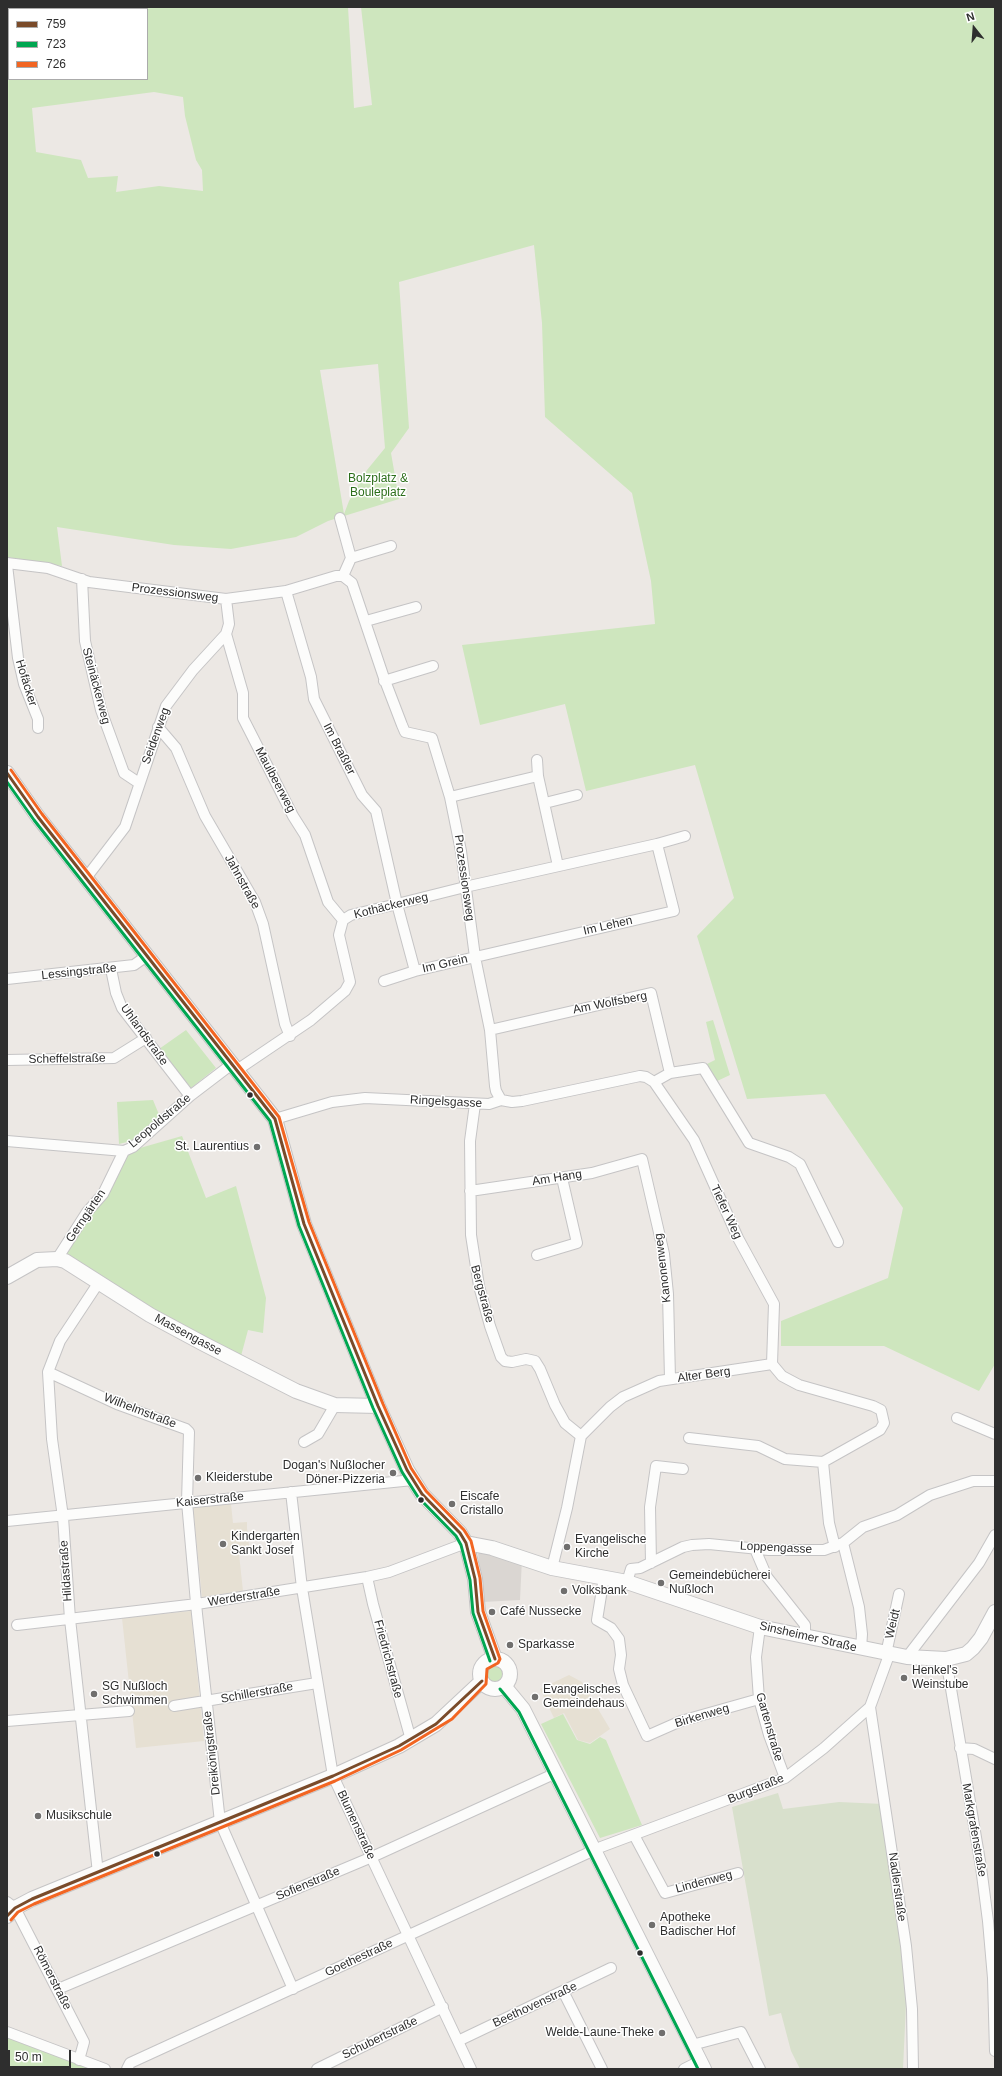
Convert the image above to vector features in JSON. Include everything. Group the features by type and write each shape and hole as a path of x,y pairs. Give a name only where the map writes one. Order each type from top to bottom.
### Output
{"main road":[{"path":"7,773 38,817 274,1119 304,1224 378,1406 413,1480 422,1494 460,1533 466,1543 475,1579 480,1618 495,1659"},
{"name":"Massengasse","path":"7,1277 37,1260 57,1259 72,1265 150,1315 296,1391 335,1405 378,1406"},
{"name":"Sinsheimer Straße","path":"466,1543 492,1548 552,1568 627,1582 760,1627 861,1649 907,1657 946,1659 962,1655 973,1648 981,1638 995,1612"},
{"path":"495,1659 503,1661 509,1669 510,1678 504,1686 492,1689 482,1681 480,1673 483,1665 495,1659"},
{"path":"9,1906 98,1873 333,1776 410,1740 448,1715 482,1681"},
{"path":"504,1686 524,1709 702,2065"}],"street":[{"path":"340,518 351,558 343,576"},
{"path":"351,558 391,546"},
{"name":"Prozessionsweg","path":"7,564 48,568 89,582 226,599 286,591 336,576 343,576 352,583 356,589 384,681 406,732 432,738 450,797 461,851 475,957 490,1030 495,1086 501,1100"},
{"name":"Hofäcker","path":"7,564 18,658 24,684 38,719 38,728"},
{"name":"Steinäckerweg","path":"82,579 84,641 101,710 124,773 139,783"},
{"name":"Im Braßler","path":"286,591 311,677 314,699 362,795 376,811 397,904"},
{"path":"226,599 229,624 226,634"},
{"path":"366,621 416,607"},
{"name":"Seidenweg","path":"86,878 125,827 166,706 193,670 226,634"},
{"name":"Maulbeerweg","path":"226,634 243,693 243,718 293,816 305,835 328,902 343,920"},
{"path":"384,681 433,666"},
{"name":"Jahnstraße","path":"158,727 176,748 205,816 255,902 263,924 285,1024 290,1036"},
{"path":"537,760 538,776 558,866"},
{"path":"450,797 538,776"},
{"path":"544,803 577,795"},
{"path":"465,887 657,844 685,836"},
{"name":"Im Lehen","path":"475,957 674,911 657,844"},
{"name":"Kothäckerweg","path":"290,1036 339,998 350,982 340,935 343,920 351,915 465,887"},
{"name":"Im Grein","path":"397,904 415,971"},
{"name":"Lessingstraße","path":"7,979 111,969 134,965 148,956"},
{"name":"Im Grein","path":"384,981 415,971 475,957"},
{"name":"Uhlandstraße","path":"111,969 116,993 122,1008 190,1096"},
{"name":"Am Wolfsberg","path":"490,1030 651,993 670,1073"},
{"path":"234,1067 290,1036"},
{"name":"Scheffelstraße","path":"7,1060 114,1058 146,1038"},
{"name":"Leopoldstraße","path":"7,1141 124,1151 133,1147 190,1096 234,1067"},
{"path":"654,1082 670,1073 703,1068 749,1144 789,1157 800,1164 838,1242"},
{"name":"Ringelsgasse","path":"274,1119 332,1102 365,1098 490,1104 501,1100 512,1102 522,1101 640,1076 646,1077 654,1082"},
{"name":"Tiefer Weg","path":"654,1082 694,1140 738,1238 774,1304 772,1364"},
{"name":"Bergstraße","path":"475,1104 470,1141 470,1191 471,1235 478,1286 501,1356 505,1361 512,1362 526,1359 535,1361 565,1423 581,1436"},
{"name":"Gerngärten","path":"57,1259 87,1212 103,1194 124,1151"},
{"name":"Am Hang","path":"470,1191 592,1173 642,1159"},
{"name":"Kanonenweg","path":"642,1159 664,1254 668,1294 670,1379"},
{"path":"537,1255 577,1243 562,1178"},
{"name":"Hildastraße","path":"98,1873 82,1715 70,1619 62,1517 52,1439 48,1372 60,1341 99,1282"},
{"path":"689,1438 758,1446 784,1459 823,1462 880,1430 884,1423 881,1410 873,1406 799,1385 782,1376 772,1364"},
{"name":"Alter Berg","path":"581,1436 610,1407 623,1397 653,1383 670,1379 772,1364"},
{"name":"Wilhelmstraße","path":"48,1372 117,1404 189,1432 187,1502"},
{"path":"304,1442 318,1434 335,1405"},
{"path":"957,1418 995,1434"},
{"path":"552,1568 581,1436"},
{"path":"823,1462 829,1523 839,1545 859,1607 862,1634 861,1649"},
{"path":"651,1563 650,1507 656,1466 683,1469"},
{"name":"Kaiserstraße","path":"7,1521 62,1517 77,1513 290,1492 389,1484 413,1480"},
{"name":"Loppengasse","path":"627,1582 631,1570 692,1545 709,1544 756,1549 800,1551 824,1550 839,1545 863,1527 897,1515 930,1495 973,1481 995,1481"},
{"name":"Blumenstraße","path":"290,1492 302,1588 333,1776 471,2069"},
{"name":"Dreikönigstraße","path":"187,1502 220,1822 293,1989"},
{"path":"907,1657 979,1563 995,1535"},
{"name":"Werderstraße","path":"17,1625 197,1604 368,1577 389,1572 466,1543"},
{"path":"756,1549 768,1576 805,1625 805,1636"},
{"name":"Friedrichstraße","path":"368,1577 373,1604 410,1740"},
{"name":"Birkenweg","path":"604,1577 597,1620 611,1628 619,1639 621,1655 619,1669 623,1684 649,1740 681,1721 759,1699"},
{"name":"Weidt","path":"888,1654 900,1594"},
{"name":"Gartenstraße","path":"760,1627 756,1658 759,1699 769,1735 785,1778"},
{"name":"Burgstraße","path":"594,1850 785,1778 824,1748 870,1707 888,1654"},
{"name":"Markgrafenstraße","path":"946,1659 988,1921 993,1978 995,2051"},
{"name":"Schillerstraße","path":"174,1706 207,1702 317,1683"},
{"name":"Nadlerstraße","path":"870,1707 906,1946 912,2009 913,2069"},
{"path":"7,1722 130,1710"},
{"path":"960,1748 978,1750 995,1759"},
{"name":"Sofienstraße","path":"58,1989 372,1857 556,1773"},
{"name":"Lindenweg","path":"634,1834 665,1893 738,1873"},
{"name":"Goethestraße","path":"127,2069 130,2063 594,1850"},
{"name":"Römerstraße","path":"9,1906 58,1989 84,2042 80,2060"},
{"name":"Beethovenstraße","path":"458,2041 611,1968"},
{"path":"563,1991 602,2069"},
{"name":"Schubertstraße","path":"317,2069 443,2007"},
{"path":"7,2032 105,2069"},
{"path":"692,2045 740,2032 760,2069"},
{"path":"684,2069 702,2065"}],"shaded area":[{"name":"Kindergarten Sankt Josef","path":"231,1504 233,1523 247,1522 250,1553 239,1554 243,1591 202,1597 193,1508"},
{"path":"484,1550 522,1559 520,1600 483,1602 478,1554"},
{"path":"191,1611 204,1741 136,1748 122,1618"},
{"path":"569,1675 582,1682 610,1729 590,1743 578,1740 564,1713 554,1718 540,1689"}],"green space":[{"name":"Bolzplatz & Bouleplatz","path":"7,7 348,7 354,108 372,105 361,7 995,7 995,1364 979,1391 884,1346 781,1346 781,1321 888,1278 903,1208 825,1094 747,1099 697,936 734,898 695,765 586,791 565,704 480,725 462,645 655,624 651,581 632,493 545,417 542,323 534,245 399,282 409,428 391,453 399,499 328,521 296,537 231,549 174,545 57,527 62,566 7,557","holes":["154,92 183,97 185,116 196,160 202,170 203,191 159,186 116,192 118,176 88,178 81,160 36,152 32,108","378,364 385,448 367,470 349,501 344,514 320,370"]},
{"path":"713,1020 730,1075 715,1082 707,1064 715,1060 706,1022"},
{"path":"186,1030 216,1068 191,1088 159,1049"},
{"path":"153,1100 160,1117 131,1141 119,1144 117,1102"},
{"path":"182,1136 206,1198 236,1186 266,1298 263,1333 248,1330 241,1356 216,1347 64,1256 126,1152"},
{"path":"495,1665 501,1668 504,1674 501,1680 495,1683 489,1680 486,1674 489,1668"},
{"path":"563,1714 577,1740 590,1744 600,1737 606,1740 642,1825 600,1838 541,1724"},
{"path":"778,1793 783,1809 839,1802 883,1804 907,1983 903,2069 800,2069 791,2051 781,2013 769,2016 732,1807"},
{"path":"7,2037 94,2069 7,2068"}],"transit line":[{"name":"726","path":"11,770 42,814 279,1117 309,1222 383,1404 411,1468 426,1491 464,1530 471,1541 480,1578 483,1611 500,1659 498,1663 487,1669 486,1684 452,1719 401,1750 335,1781 34,1904 18,1912 11,1920"},
{"name":"759","path":"7,773 38,817 275,1119 304,1224 378,1406 407,1470 422,1494 460,1533 466,1543 475,1579 478,1612 495,1659"},
{"name":"723","path":"7,782 34,820 270,1121 299,1226 373,1408 402,1472 418,1497 456,1536 461,1545 470,1580 473,1613 490,1661"},
{"name":"759","path":"7,1916 15,1908 32,1899 333,1776 399,1746 436,1724 482,1681"},
{"name":"723","path":"500,1689 519,1712 698,2069"}],"place":[{"name":"St. Laurentius","path":"257,1147"},
{"name":"Dogan's Nußlocher Döner-Pizzeria","path":"393,1473"},
{"name":"Kleiderstube","path":"198,1478"},
{"name":"Eiscafe Cristallo","path":"452,1504"},
{"name":"Kindergarten Sankt Josef","path":"223,1544"},
{"name":"Evangelische Kirche","path":"567,1547"},
{"name":"Gemeindebücherei Nußloch","path":"661,1583"},
{"name":"Volksbank","path":"564,1591"},
{"name":"Café Nussecke","path":"492,1612"},
{"name":"Sparkasse","path":"510,1645"},
{"name":"Henkel's Weinstube","path":"904,1678"},
{"name":"SG Nußloch Schwimmen","path":"94,1694"},
{"name":"Evangelisches Gemeindehaus","path":"535,1697"},
{"name":"Musikschule","path":"38,1816"},
{"name":"Apotheke Badischer Hof","path":"652,1925"},
{"name":"Welde-Laune-Theke","path":"662,2033"}]}
